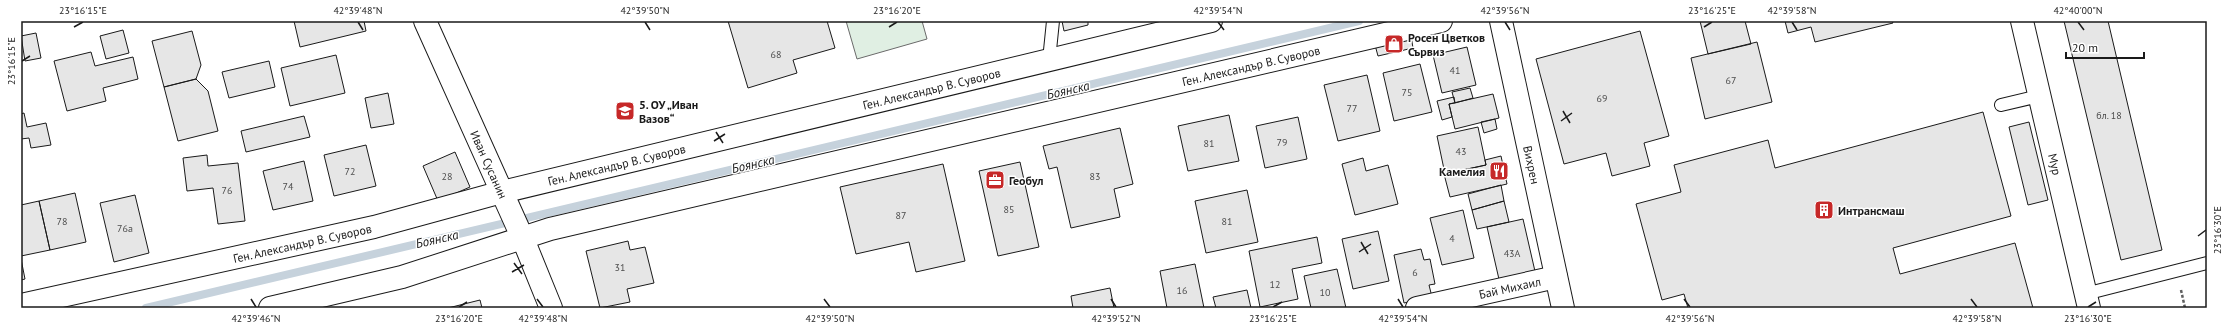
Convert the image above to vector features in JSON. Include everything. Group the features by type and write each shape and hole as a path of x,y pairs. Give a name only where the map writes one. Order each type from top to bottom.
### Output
{"street":[{"name":"Иван Сусанин","path":"425,21 523,239 551,308"},
{"name":"Ген. Александър В. Суворов","path":"21,305 374,228 502,192 1211,21"},
{"name":"Ген. Александър В. Суворов","path":"270,308 402,277 550,229 1441,21"},
{"name":"Вихрен","path":"1501,21 1563,308"},
{"name":"Мур","path":"2022,21 2087,301"},
{"name":"Бай Михаил","path":"1416,308 1556,277"}],"lane":[{"path":"1049,60 1053,21"},
{"path":"2001,105 2039,96"},
{"path":"2087,301 2207,264"}],"green space":[{"path":"846,21 922,21 927,39 857,59"}],"building":[{"path":"294,21 364,21 366,31 300,47"},
{"path":"728,21 827,21 835,48 793,60 797,73 748,88"},
{"path":"1062,21 1088,21 1088,25 1064,31"},
{"path":"1700,21 1745,21 1751,44 1708,54"},
{"path":"1785,21 1892,21 1893,23 1815,42 1811,27 1788,33"},
{"path":"2064,21 2108,21 2162,250 2121,260"},
{"path":"123,30 129,53 106,59 100,36"},
{"path":"192,31 201,65 196,79 164,87 152,41"},
{"path":"1640,31 1669,136 1644,143 1650,166 1612,176 1606,153 1564,164 1536,59"},
{"path":"36,33 41,58 25,61 21,36"},
{"path":"1411,36 1413,48 1378,56 1375,45"},
{"path":"1757,42 1772,102 1705,119 1691,58"},
{"path":"1467,47 1476,85 1442,93 1433,55"},
{"path":"91,52 95,66 133,57 138,79 103,88 106,101 67,111 54,61"},
{"path":"336,55 345,93 290,106 281,68"},
{"path":"269,61 275,87 229,98 222,72"},
{"path":"1420,64 1432,112 1394,121 1383,73"},
{"path":"1367,75 1380,131 1338,141 1324,85"},
{"path":"196,79 208,91 218,131 178,141 164,87"},
{"path":"1470,88 1473,98 1455,103 1452,92"},
{"path":"388,93 394,124 371,128 365,98"},
{"path":"1493,94 1499,118 1455,129 1449,104"},
{"path":"1454,97 1455,103 1449,104 1452,117 1442,120 1437,101"},
{"name":"Интрансмаш","path":"1983,112 2011,216 1893,248 1900,274 2015,243 2033,308 1688,308 1684,294 1662,300 1636,204 1681,192 1674,165 1768,140 1775,168"},
{"path":"24,113 27,127 46,123 51,145 31,148 29,138 21,139 21,114"},
{"path":"1229,115 1239,161 1188,171 1178,126"},
{"path":"304,116 310,137 246,152 241,131"},
{"path":"1298,117 1307,159 1265,168 1256,126"},
{"path":"1495,119 1497,129 1484,133 1481,122"},
{"path":"2029,122 2048,200 2028,205 2009,127"},
{"path":"1478,127 1486,165 1445,174 1437,136"},
{"path":"1120,128 1133,184 1114,189 1120,217 1071,228 1057,167 1049,169 1043,146"},
{"path":"366,145 376,186 334,196 324,155"},
{"path":"455,152 470,187 438,201 423,166"},
{"path":"207,155 208,166 238,163 245,221 218,224 213,188 187,191 183,158"},
{"path":"1501,156 1507,184 1450,197 1444,174 1486,165 1485,160"},
{"path":"1363,158 1366,171 1388,165 1398,204 1355,215 1342,164"},
{"path":"304,161 313,201 273,210 263,171"},
{"path":"1020,162 1039,247 998,256 979,171"},
{"path":"943,164 965,261 916,272 909,242 856,254 840,187"},
{"path":"1501,185 1504,201 1472,210 1468,194"},
{"path":"1247,190 1258,242 1206,253 1195,201"},
{"path":"75,193 86,242 50,250 39,201"},
{"path":"135,195 149,253 114,262 100,203"},
{"path":"39,201 50,250 21,256 21,205"},
{"path":"1504,201 1509,222 1477,229 1472,210"},
{"path":"1463,210 1474,258 1442,265 1430,218"},
{"path":"1523,219 1537,280 1501,288 1487,227"},
{"path":"1378,231 1389,281 1353,289 1342,239"},
{"path":"1317,237 1322,263 1292,269 1298,299 1260,307 1249,251"},
{"path":"628,241 630,250 645,247 654,283 627,289 630,302 600,308 586,251"},
{"path":"1421,249 1424,260 1430,259 1435,284 1429,285 1432,297 1404,303 1394,255"},
{"path":"21,259 25,279 21,280"},
{"path":"1195,264 1204,308 1167,308 1160,271"},
{"path":"1337,269 1346,308 1311,308 1304,276"},
{"path":"1110,288 1114,308 1073,308 1071,296"},
{"path":"1247,290 1251,308 1216,308 1213,297"},
{"path":"480,300 482,308 448,308"}],"waterway":[{"name":"Боянска","path":"146,308 1359,21"}],"place":[{"name":"Росен Цветков Сървиз","path":"1394,44"},
{"name":"5. ОУ „Иван Вазов“","path":"625,111"},
{"name":"Камелия","path":"1499,171"},
{"name":"Геобул","path":"995,180"},
{"name":"Интрансмаш","path":"1824,210"}]}
